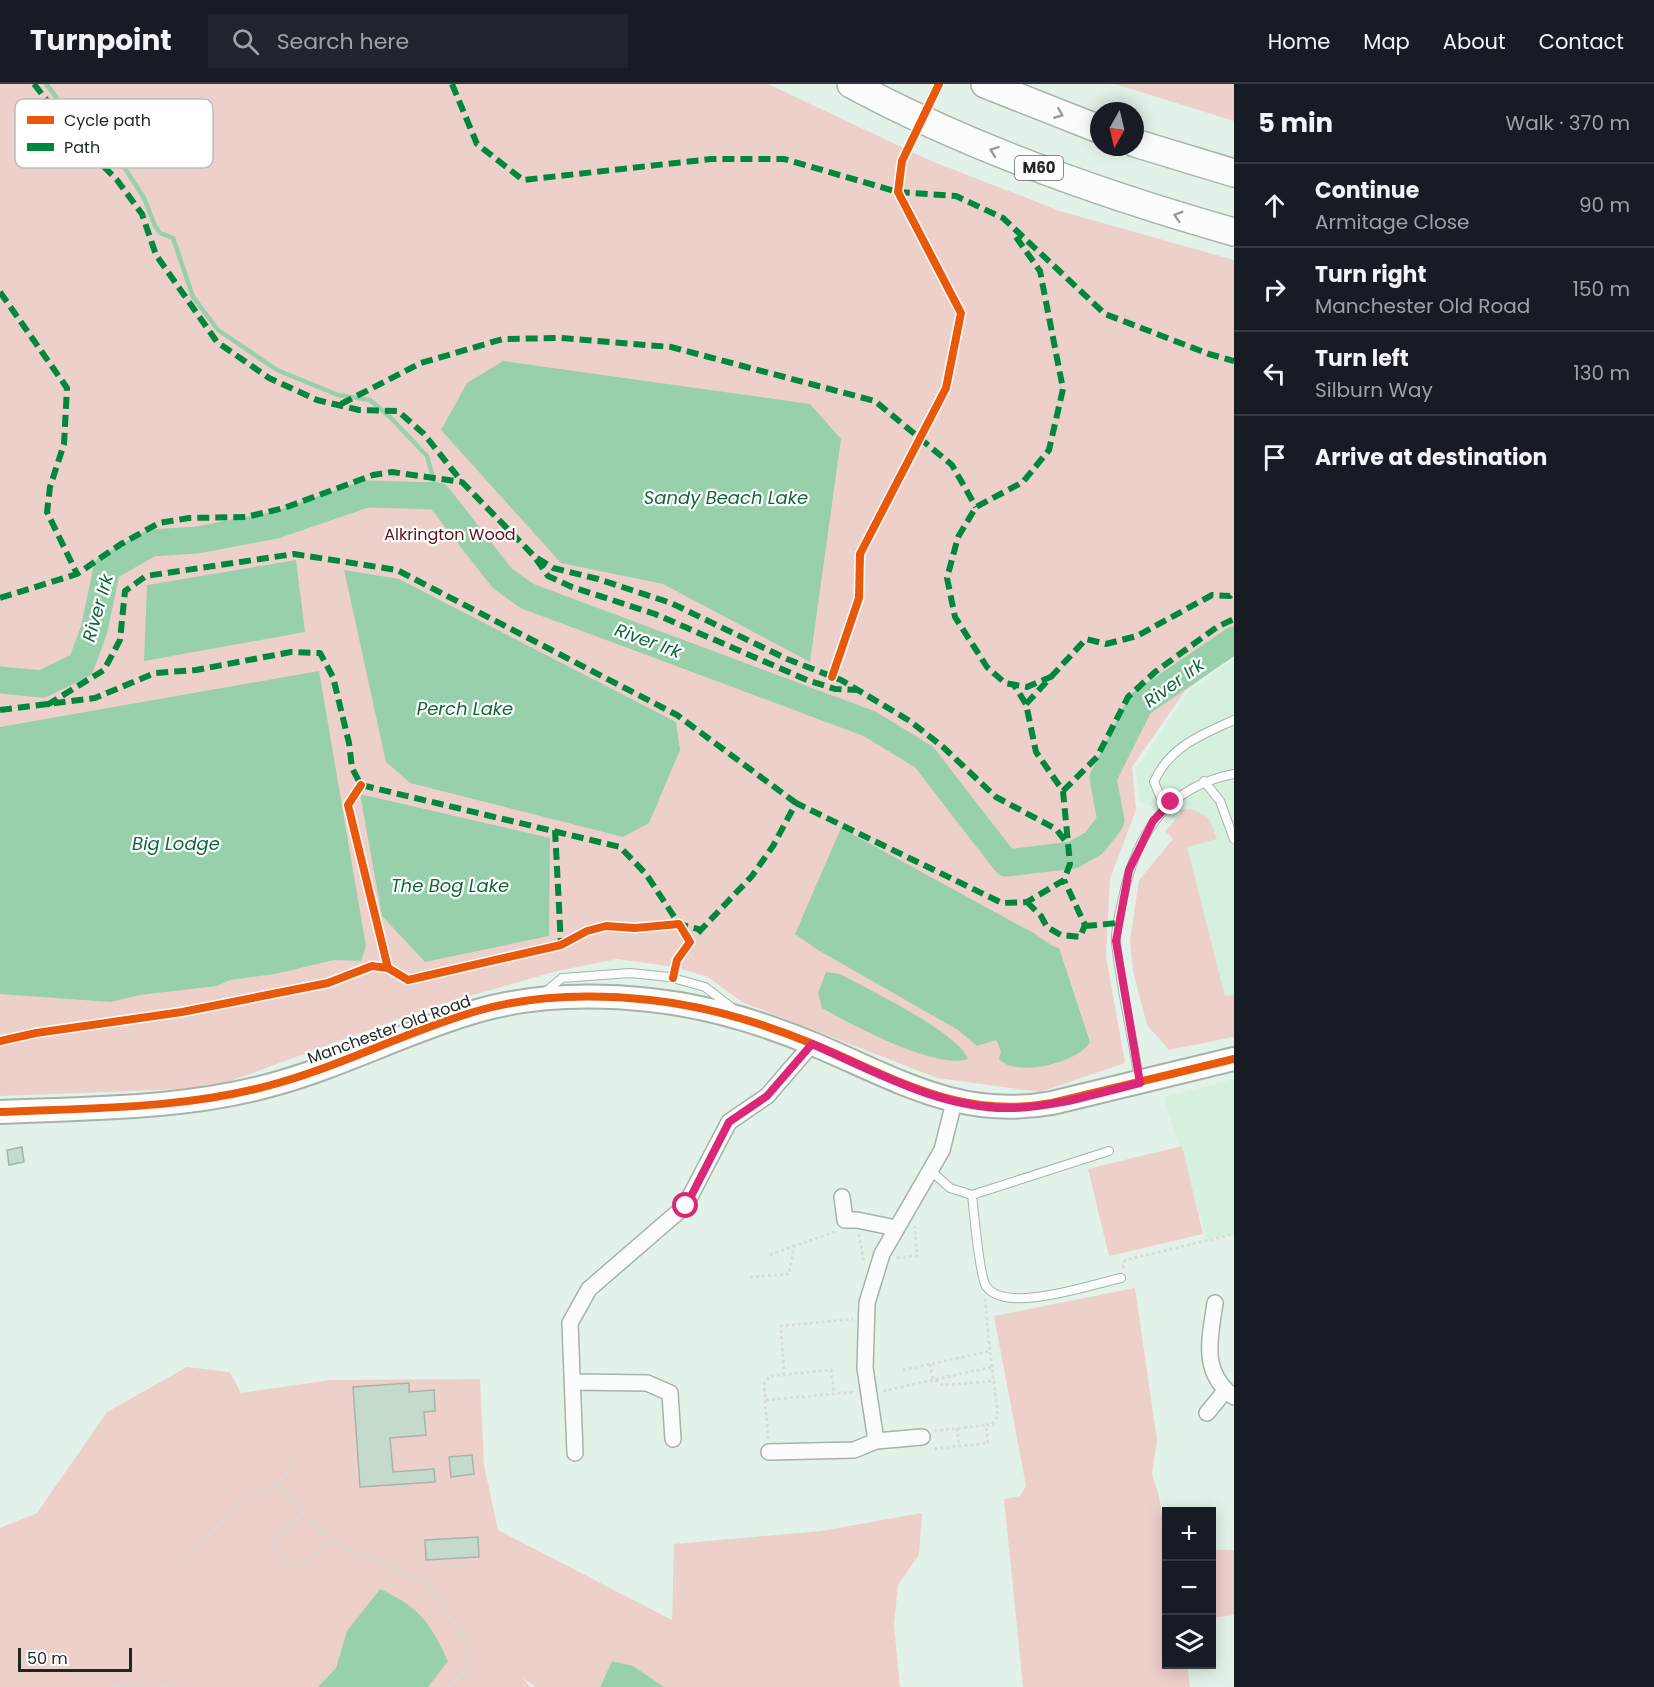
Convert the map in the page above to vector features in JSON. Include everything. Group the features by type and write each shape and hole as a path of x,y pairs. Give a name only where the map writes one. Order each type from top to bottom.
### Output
{"highway":[{"name":"M60","path":"851,84 976,143 1079,184 1162,212 1234,232"},
{"path":"985,84 1090,125"},
{"path":"1144,146 1234,173"}],"main road":[{"name":"Manchester Old Road","path":"0,1112 191,1100 236,1093 322,1069 477,1011 536,1000 598,997 651,1000 716,1010 812,1044 954,1102 993,1108 1031,1107 1234,1059"}],"street":[{"path":"575,1453 570,1323 589,1289 686,1206 729,1122 767,1096 812,1044"},
{"path":"876,1441 864,1395 867,1303 882,1254 896,1228 913,1204 942,1150 954,1102"},
{"path":"842,1197 845,1220 896,1228"},
{"path":"1208,1413 1230,1393 1217,1380 1208,1352 1215,1303"},
{"path":"573,1382 647,1383 670,1393 674,1439"},
{"path":"769,1452 854,1450 876,1441 922,1437"}],"lane":[{"path":"1171,802 1161,798 1154,782 1160,768 1183,745 1234,720"},
{"path":"1140,1083 1116,941 1129,870 1153,821 1171,802 1204,781 1234,774"},
{"path":"1204,781 1220,801 1234,838"},
{"path":"930,1170 951,1188 972,1195 1109,1151"},
{"path":"972,1195 984,1284 996,1296 1025,1299 1121,1278"}],"path":[{"path":"889,1258 917,1256 914,1215"},
{"path":"857,1227 865,1271"},
{"path":"770,1255 844,1228"},
{"path":"1121,1278 1125,1260 1234,1234"},
{"path":"750,1277 789,1274 794,1246"},
{"path":"984,1284 998,1416 992,1424 922,1432 923,1450 987,1443 986,1425"},
{"path":"784,1375 781,1326 857,1319"},
{"path":"903,1370 990,1351"},
{"path":"930,1364 933,1379 943,1385 994,1381"},
{"path":"765,1400 850,1391 864,1395 992,1367"},
{"path":"769,1452 764,1384 770,1376 831,1370 834,1392"},
{"path":"957,1428 959,1446"},
{"path":"186,1555 219,1525 245,1494 279,1484 291,1465"},
{"path":"279,1484 303,1514 330,1540 427,1582 460,1630 469,1654 470,1669 447,1687"},
{"path":"303,1514 273,1540 286,1564 302,1564 330,1540"},
{"path":"112,1687 151,1684 179,1687"}],"shaded area":[{"path":"1234,659 1234,1034 1178,822 1139,800 1136,768 1190,690"},
{"path":"1234,1079 1234,1234 1207,1239 1164,1097"}],"green space":[{"name":"Alkrington Wood","path":"0,84 768,84 929,160 1060,211 1234,260 1234,655 1185,691 1132,767 1136,810 1110,879 1106,956 1125,1063 1040,1092 937,1078 742,1002 708,977 675,967 617,959 557,971 431,1007 212,1088 0,1096"},
{"path":"1115,84 1234,84 1234,121"},
{"path":"1191,809 1209,818 1217,839 1187,847 1225,996 1234,995 1234,1037 1169,1050 1147,1025 1133,971 1130,940 1139,880 1173,839 1165,831 1180,815 1180,810"},
{"path":"1182,1146 1203,1234 1109,1256 1088,1169"},
{"path":"1135,1288 1157,1440 1152,1474 1162,1516 1162,1669 1188,1669 1190,1687 1023,1687 1004,1499 1020,1496 1026,1486 994,1316"},
{"path":"187,1367 230,1372 241,1393 331,1380 480,1379 484,1465 498,1530 672,1620 674,1544 821,1531 922,1513 919,1555 898,1585 894,1625 900,1687 664,1687 633,1666 612,1661 600,1687 536,1687 523,1678 530,1687 0,1687 0,1528 37,1513 107,1412"},
{"path":"1216,1550 1234,1550 1234,1615 1216,1617"}],"water":[{"name":"Sandy Beach Lake","path":"503,361 810,404 841,439 810,662 663,584 561,563 441,430 467,383"},
{"path":"296,560 305,632 144,661 147,585"},
{"name":"Perch Lake","path":"344,570 399,579 676,722 680,750 649,823 623,837 410,783 386,762"},
{"name":"Big Lodge","path":"319,671 366,946 361,961 334,960 275,974 230,980 217,986 139,995 111,1002 0,994 0,727"},
{"name":"The Bog Lake","path":"360,794 550,838 549,936 425,962 382,916"},
{"path":"841,828 1059,948 1090,1042 1083,1050 1060,1062 1032,1068 1007,1065 999,1059 1001,1051 996,1040 977,1046 958,1030 818,950 795,934"},
{"path":"826,972 840,974 911,1012 948,1037 961,1048 968,1059 954,1061 916,1052 873,1035 822,1008 818,993"},
{"path":"380,1589 405,1602 422,1617 448,1661 428,1687 318,1687 336,1668 347,1631"},
{"path":"612,1661 633,1666 664,1687 600,1687"}],"building":[{"path":"22,1147 24,1162 9,1165 7,1150"},
{"path":"409,1383 409,1392 434,1390 435,1411 424,1412 426,1435 390,1438 393,1472 434,1469 435,1482 360,1487 353,1387"},
{"path":"472,1455 474,1474 451,1477 449,1457"},
{"path":"478,1537 479,1557 426,1560 425,1540"}],"waterway":[{"path":"46,84 58,99"},
{"path":"125,168 144,198 155,226 160,233 173,238 193,297 218,330 277,370 338,395 370,400 390,417 427,456 438,496"},
{"name":"River Irk","path":"0,680 42,684 81,665 94,630 107,568 151,543 197,540 276,525 366,494 438,496 502,578 527,596 870,724 924,757 1006,863 1073,855 1094,843 1111,821 1103,778 1140,704 1234,640"}],"marked path":[{"path":"34,84 46,99"},
{"path":"452,84 477,144 523,180 711,159 784,159 898,192 956,196 1003,218 1105,314 1209,354 1234,361"},
{"path":"105,168 142,214 156,255 217,342 269,378 317,400 359,410 398,411 424,434 462,482 534,556 548,576 572,587 655,614 807,680 835,689 858,690"},
{"path":"1016,237 1040,271 1063,389 1049,450 1023,482 976,507 958,537 947,578 955,617 987,667 1005,683 1027,687 1055,675"},
{"path":"0,292 67,388 64,444 50,487 47,512 77,574"},
{"path":"341,404 421,363 503,339 561,338 671,347 875,401 952,465 976,507"},
{"path":"0,598 77,574 121,544 159,523 189,518 246,517 284,508 373,475 392,472 462,482"},
{"path":"47,705 104,670 120,640 125,591 146,576 294,554 397,570 677,715 796,803"},
{"path":"537,558 553,568 598,579 671,603 787,659 841,680 910,721 943,747 996,797 1056,829 1067,843"},
{"path":"1026,704 1086,639 1106,644 1137,636 1212,595 1230,596 1234,592"},
{"path":"1063,791 1097,757 1128,697 1155,672 1217,627 1234,619"},
{"path":"0,710 95,698 155,673 196,670 291,652 320,653 333,677 349,743 352,768 361,785 620,847 646,874 679,924 702,930"},
{"path":"698,933 752,876 773,846 796,803 1002,903 1027,902 1064,880 1070,864 1063,791 1036,752 1026,704 1014,685"},
{"path":"555,830 561,945"},
{"path":"1027,902 1041,916 1047,927 1061,935 1080,937 1085,925 1064,880"},
{"path":"1085,926 1118,923"}],"cycle path":[{"path":"832,677 859,598 860,554 946,388 961,313 898,192 902,161 939,84"},
{"path":"361,785 348,805 388,968"},
{"path":"0,1041 36,1033 182,1012 328,983 372,966 388,968 408,980 561,945 587,931 606,926 635,928 679,924 690,942 677,960 673,978"},
{"path":"0,1112 137,1106 238,1093 297,1077 425,1028 477,1011 519,1002 563,997 650,1000 713,1011 793,1036 928,1093 987,1106 1018,1107 1052,1103 1234,1059"}],"route":[{"path":"686,1206 729,1122 767,1096 812,1044 917,1089 954,1102 976,1106 1031,1107 1140,1083 1116,941 1118,922 1129,870 1153,821 1171,802"}]}
